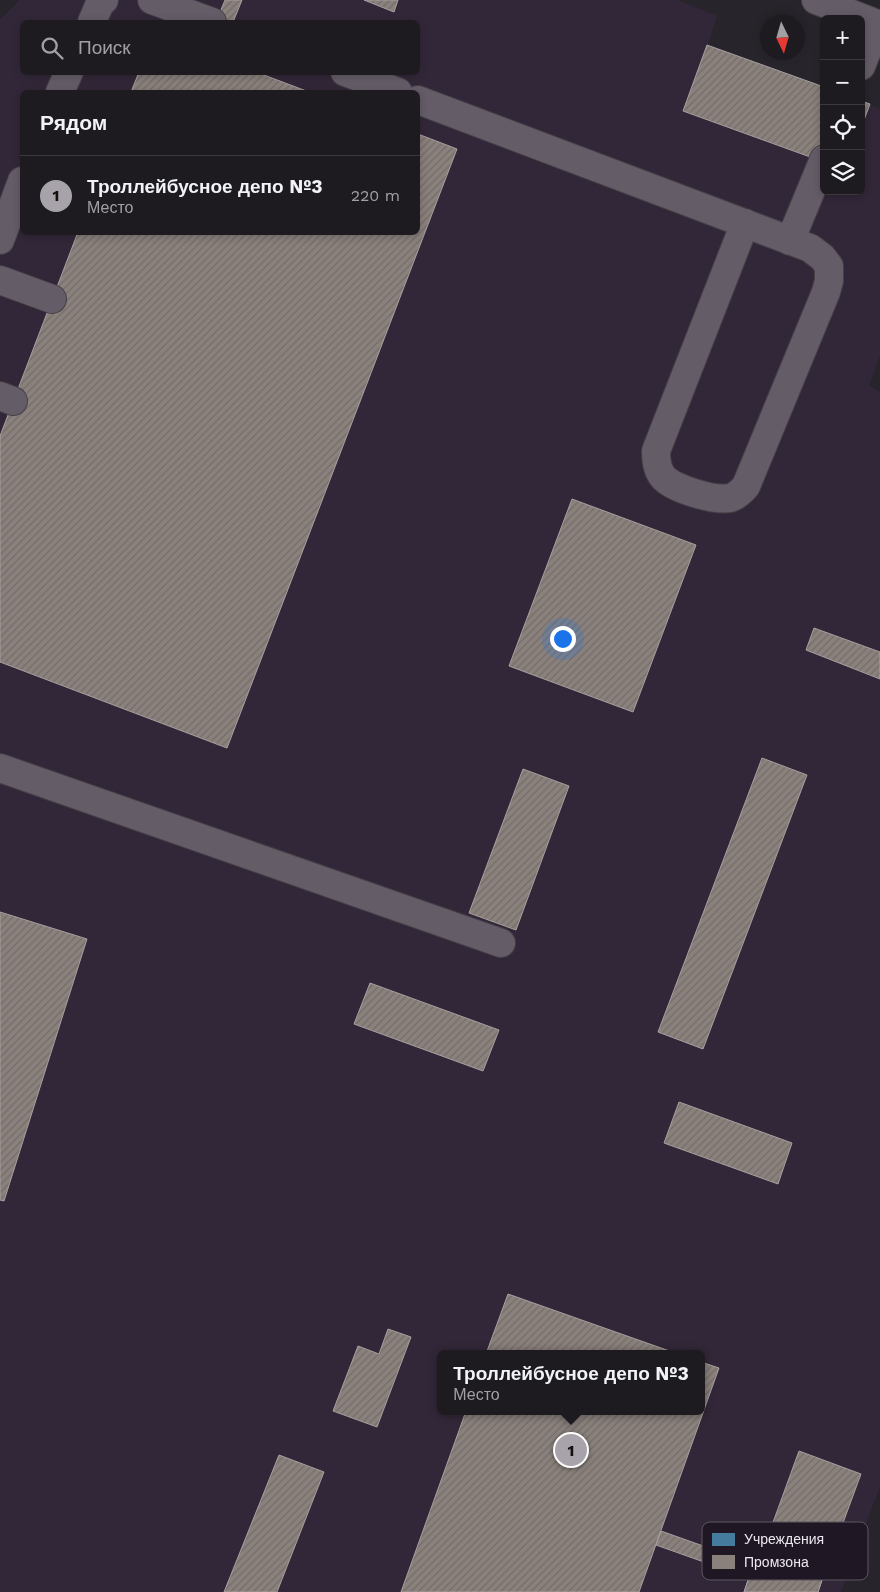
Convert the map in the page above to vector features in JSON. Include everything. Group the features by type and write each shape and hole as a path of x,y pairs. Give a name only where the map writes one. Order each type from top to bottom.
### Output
{"lane":[{"path":"93,20 100,3 104,0"},
{"path":"152,0 207,20"},
{"path":"816,0 879,24 864,60"},
{"path":"61,90 68,75"},
{"path":"353,75 393,90"},
{"path":"420,101 746,223 810,248 822,256 829,266 829,281 826,292 746,486 739,494 730,498 707,497 668,482 662,476 656,462 656,452 746,223"},
{"path":"790,241 820,169"},
{"path":"0,240 20,186"},
{"path":"0,280 52,299"},
{"path":"0,768 502,943"}],"shaded area":[{"path":"20,0 677,0 717,16 708,45 820,86 820,195 865,195 865,103 880,109 880,356 869,385 880,392 880,1486 867,1522 702,1522 702,1580 845,1580 841,1592 0,1592 0,20"}],"building: Учреждения":[{"path":"748,1580 822,1580 818,1592 744,1592"}],"building: Промзона":[{"path":"225,0 242,0 234,20 217,20"},
{"path":"364,0 398,0 394,12"},
{"path":"707,45 820,86 820,161 683,111"},
{"path":"138,75 264,75 304,90 132,90"},
{"path":"865,102 870,104 865,117"},
{"path":"420,135 457,149 227,748 0,662 0,436 77,235 420,235"},
{"path":"572,499 696,545 633,712 509,666"},
{"path":"814,628 880,652 880,679 806,650"},
{"path":"762,758 807,775 703,1049 658,1032"},
{"path":"523,769 569,786 516,930 469,913"},
{"path":"0,912 87,939 4,1201 0,1200"},
{"path":"370,983 499,1030 483,1071 354,1024"},
{"path":"679,1102 792,1143 778,1184 664,1143"},
{"path":"508,1294 667,1350 487,1350"},
{"path":"388,1329 411,1337 377,1427 333,1411 358,1346 379,1354"},
{"path":"705,1363 719,1368 705,1407"},
{"path":"465,1415 702,1415 639,1592 401,1592"},
{"path":"799,1451 861,1474 843,1522 773,1522"},
{"path":"279,1455 324,1472 277,1592 224,1592"},
{"path":"661,1531 702,1546 702,1561 656,1545"},
{"path":"748,1580 822,1580 818,1592 744,1592"}],"place":[{"name":"Троллейбусное депо №3","path":"571,1450"}]}
